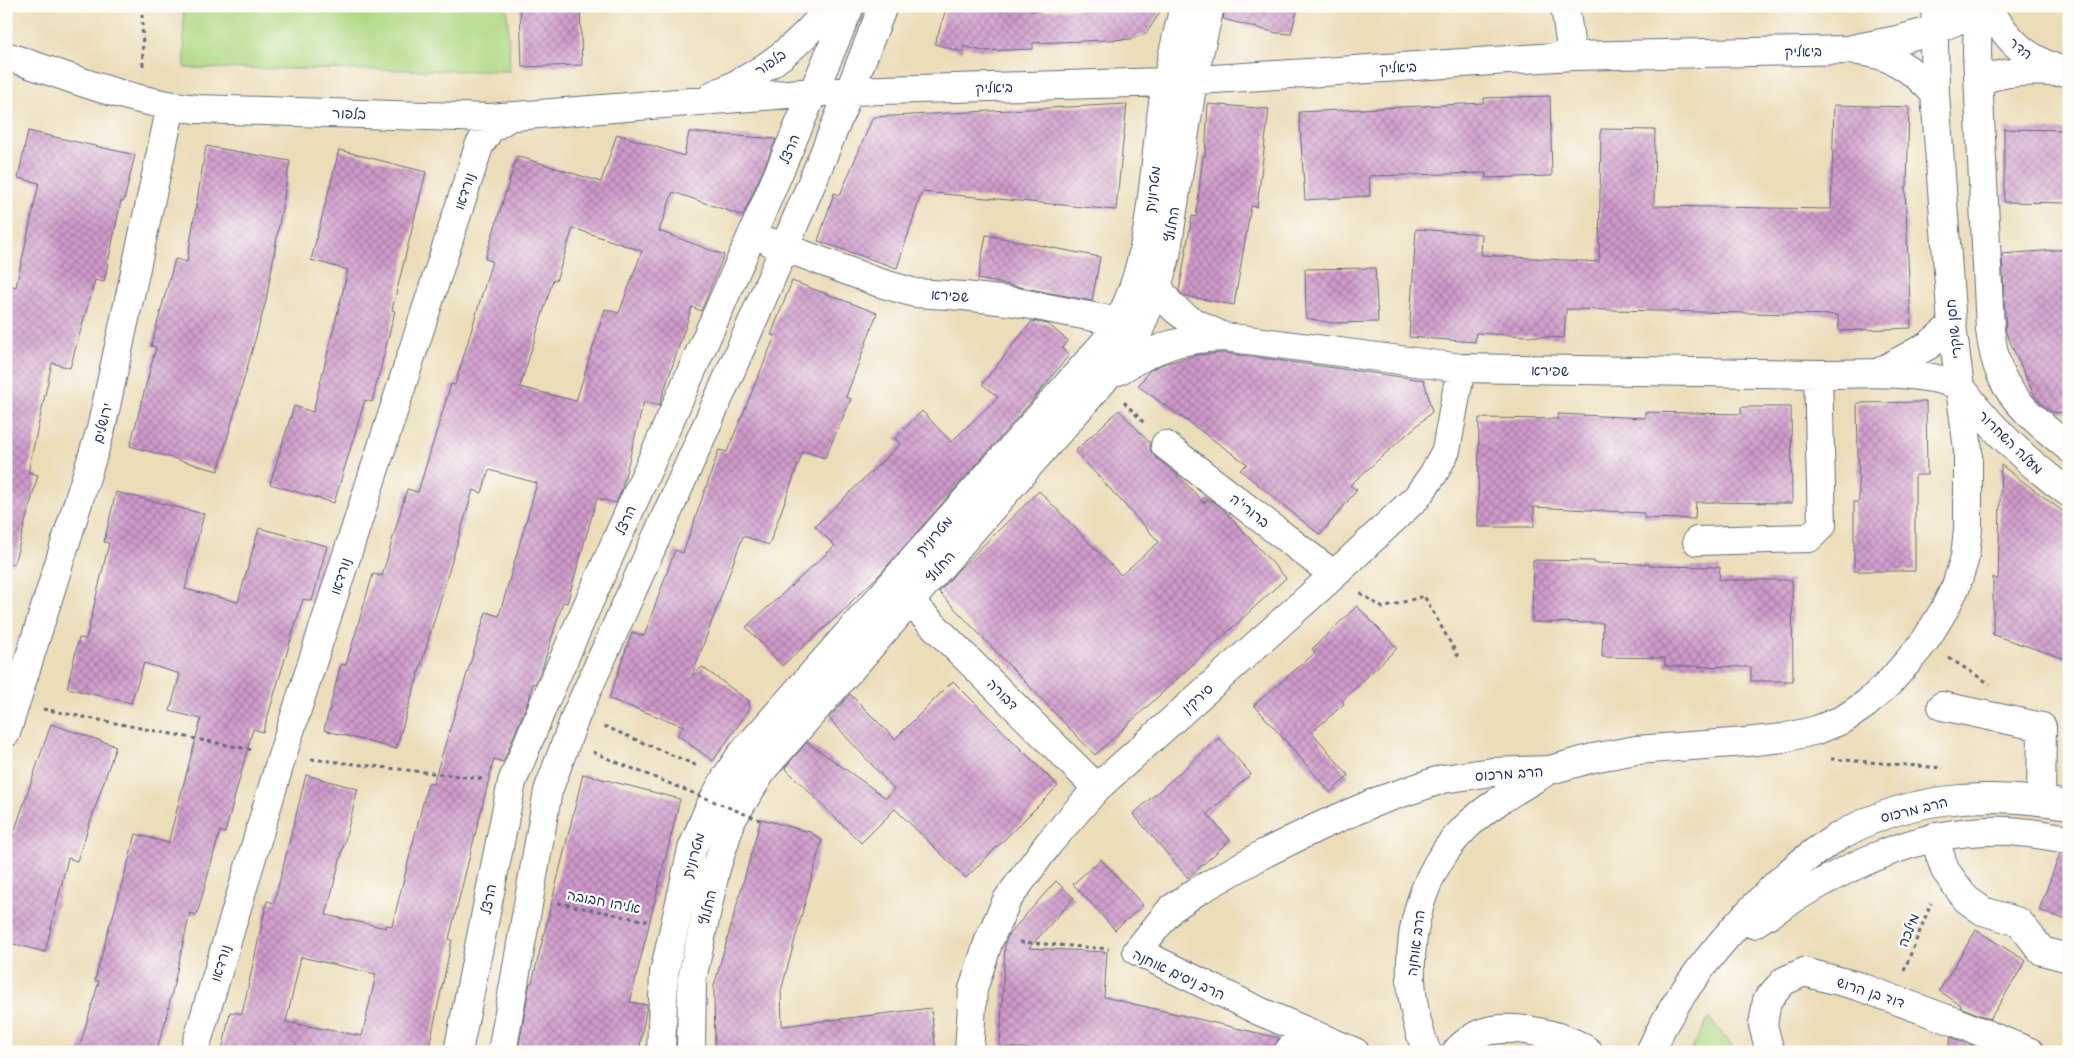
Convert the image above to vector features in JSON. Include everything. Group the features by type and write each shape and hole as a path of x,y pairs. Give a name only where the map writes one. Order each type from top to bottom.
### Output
{"street":[{"name":"בלפור","path":"699,101 725,90 768,66 806,34 830,6"},
{"name":"הרצל","path":"458,1052 512,782 545,701 752,235 850,6"},
{"path":"502,1052 548,791 576,715 785,248 883,6"},
{"name":"מטרונית","path":"661,1052 664,973 692,849 709,808 726,778 748,747 1107,340 1139,324 1133,289 1143,252 1162,108 1180,81 1184,6"},
{"path":"1180,81 1210,6"},
{"path":"1565,6 1572,56"},
{"name":"ביאליק","path":"813,92 1180,81 1572,56 1846,50 1897,40 1935,18 1981,8"},
{"path":"1981,8 1979,80 1990,330 1993,354 2001,377 2017,400 2069,448"},
{"name":"הדר","path":"1981,8 2022,52 2051,68 2069,73"},
{"name":"חסן שוקרי","path":"1925,641 1956,586 1965,557 1968,529 1968,450 1952,325 1935,94 1935,18"},
{"path":"1846,50 1876,54 1900,64 1915,73 1935,94"},
{"name":"בלפור","path":"6,56 143,101 171,106 474,118 813,92"},
{"name":"הדר","path":"1979,80 2015,72 2069,73"},
{"name":"החלוץ","path":"690,1052 693,970 716,868 732,819 764,768 1104,380 1134,343 1139,324 1158,283 1166,256 1180,81"},
{"name":"ירושלים","path":"6,733 101,429 171,106"},
{"name":"נורדאו","path":"194,1052 282,756 479,146 490,129 511,116"},
{"name":"שפירא","path":"752,235 878,282 915,293 1016,302 1139,324"},
{"name":"שפירא","path":"1158,283 1165,299 1177,311 1204,328 1225,337"},
{"name":"שפירא","path":"1877,374 1929,345 1952,325"},
{"name":"שפירא","path":"1104,380 1141,357 1167,344 1189,339 1225,337 1461,368 1877,374 1932,377 1959,385"},
{"name":"סירקין","path":"969,1052 973,989 989,940 1007,900 1048,843 1098,788 1334,575 1417,497 1434,473 1446,450 1461,368"},
{"path":"1697,541 1809,538 1822,525 1818,374"},
{"name":"מעלה השחרור","path":"1959,385 1992,427 2015,449 2069,493"},
{"name":"ברורי'ה","path":"1165,445 1334,575"},
{"name":"דבורה","path":"909,601 1098,788"},
{"name":"הרב מרכוס","path":"1137,951 1171,909 1196,892 1265,853 1320,826 1378,801 1442,779 1492,772 1550,770 1593,758 1636,750 1784,738 1817,730 1844,719 1866,704 1889,683 1925,641"},
{"path":"1942,706 2042,727 2041,800"},
{"name":"הרב אוחנה","path":"1427,1052 1417,1030 1410,988 1415,925 1421,899 1442,855 1465,828 1493,804 1550,770"},
{"name":"הרב מרכוס","path":"1650,1052 1659,1030 1716,948 1790,872 1826,843 1857,826 1890,812 1959,798 1999,797 2041,800 2069,805"},
{"name":"הרב מרכוס","path":"1716,948 1785,904 1837,874 1890,852 1934,837 1980,831 2008,831 2069,839"},
{"path":"1934,837 1945,870 1966,898 1983,911 2019,922 2042,950 2069,958"},
{"name":"הרב ניסים אוחנה","path":"1137,951 1193,980 1296,1041"},
{"name":"דוד בן הרוש","path":"1770,1052 1763,1025 1767,1000 1784,981 1804,972 1858,986 2030,1052"},
{"path":"1456,1052 1472,1039 1487,1031 1505,1028 1550,1034 1564,1038 1589,1052"},
{"path":"1296,1041 1355,1052"}],"path":[{"path":"142,6 143,101"},
{"path":"1104,380 1165,445"},
{"path":"1334,575 1383,608 1424,596 1459,658"},
{"path":"595,722 726,778"},
{"path":"1831,759 1943,768"},
{"path":"616,762 760,820"},
{"name":"מילכה","path":"1892,999 1945,870"},
{"name":"אליהו חבובה","path":"528,898 675,926"},
{"name":"הרב ניסים אוחנה","path":"989,940 1137,951"}],"green space":[{"path":"183,6 507,6 510,71 185,68"},
{"path":"1709,1018 1737,1052 1690,1052"}],"building":[{"path":"520,6 580,6 582,65 522,67"},
{"path":"947,6 1030,6 1031,11 1094,8 1094,6 1164,6 1146,34 1132,39 1033,43 1033,49 982,51 964,46 962,52 935,44"},
{"path":"1225,6 1298,6 1291,34 1277,33 1223,19"},
{"path":"1550,96 1552,176 1486,178 1486,173 1369,176 1370,196 1305,200 1299,112 1484,103 1484,98"},
{"path":"1127,104 1116,210 922,192 897,268 818,241 834,193 840,195 873,117"},
{"path":"1208,104 1269,109 1257,207 1251,206 1234,305 1185,296 1179,291 1192,216 1196,217 1203,156 1205,156"},
{"path":"1834,105 1909,107 1907,187 1905,187 1911,328 1839,331 1838,315 1566,309 1564,338 1476,333 1475,342 1409,337 1416,229 1482,234 1481,255 1599,262 1601,129 1655,130 1654,206 1831,209"},
{"path":"2004,129 2069,130 2069,203 2004,202"},
{"path":"28,131 135,155 124,201 121,201 104,282 95,280 70,368 52,363 28,472 38,475 14,564 6,563 6,284 16,287 39,183 18,178"},
{"path":"689,132 776,139 743,216 673,192 659,231 724,255 701,311 692,307 659,406 644,401 621,492 616,503 597,498 567,603 563,602 543,666 535,684 533,683 529,699 503,762 494,759 449,939 452,940 428,1052 222,1052 230,1012 242,1014 267,901 274,903 306,775 358,789 326,915 386,928 386,925 392,926 428,783 433,784 486,612 499,616 537,483 489,470 482,493 473,490 396,749 324,730 341,664 346,665 373,574 382,576 407,489 418,492 451,384 455,385 492,261 485,259 517,156 601,182 617,134 684,156","holes":["573,228 642,251 619,313 605,309 576,401 520,387 553,280 556,281","301,957 376,974 362,1036 286,1022"]},
{"path":"206,146 290,161 266,301 218,471 130,446 156,347 151,346 175,259 187,262"},
{"path":"339,150 426,172 392,310 395,311 372,402 365,400 334,503 270,484 294,406 313,412 348,270 311,260"},
{"path":"986,235 1100,257 1092,301 978,279"},
{"path":"2069,249 2069,413 2051,412 2035,397 2006,333 2002,254"},
{"path":"1375,268 1378,322 1332,323 1306,318 1305,269"},
{"path":"792,281 877,313 846,397 851,399 825,458 803,451 769,545 743,536 692,676 702,667 749,701 749,710 713,761 677,735 684,726 609,699 632,632 644,636 675,550 683,553 719,450 727,452 775,336 771,335"},
{"path":"1032,321 1048,324 1068,341 1062,348 1069,355 1032,401 881,573 851,604 782,666 746,627 835,546 815,526 900,444 895,438 922,411 951,442 998,397 982,384"},
{"path":"1224,353 1424,380 1432,412 1350,485 1357,490 1320,535 1240,470 1247,464 1138,386 1150,370 1163,364 1197,355"},
{"path":"1926,402 1927,475 1915,475 1915,571 1854,571 1854,502 1859,502 1857,403"},
{"path":"1741,407 1791,407 1792,503 1696,502 1695,519 1644,518 1644,513 1534,507 1534,527 1478,527 1479,418 1558,419 1558,414 1645,418 1645,412 1741,414"},
{"path":"1119,410 1150,443 1150,450 1155,457 1179,476 1204,503 1209,499 1223,509 1286,578 1095,755 939,592 959,569 1039,491 1121,575 1159,542 1075,451"},
{"path":"2001,465 2069,516 2069,660 1993,635 1993,577 1998,580"},
{"path":"116,492 204,514 185,589 238,602 259,528 327,546 312,601 303,599 263,732 253,729 225,833 220,831 197,915 190,913 165,1023 156,1052 78,1052 99,981 95,980 110,923 136,834 168,843 201,719 170,711 180,674 144,663 131,703 67,688 79,638 86,639 109,543 104,542"},
{"path":"1533,560 1594,561 1594,563 1649,564 1649,566 1720,567 1719,580 1792,580 1793,681 1751,681 1751,667 1665,666 1665,658 1602,657 1603,623 1532,622"},
{"path":"1357,606 1397,648 1342,701 1344,704 1312,732 1349,776 1330,792 1254,705 1315,653 1312,649"},
{"path":"953,681 1058,786 966,878 895,809 861,843 785,768 807,742 886,798 894,789 829,718 850,694 895,739"},
{"path":"51,724 116,746 77,861 68,858 45,952 6,942 6,856"},
{"path":"1219,738 1251,774 1207,814 1230,840 1188,878 1133,814"},
{"path":"583,774 680,799 630,1002 647,1005 639,1052 518,1052 530,983 532,983"},
{"path":"761,819 810,832 822,840 781,991 782,1026 931,1008 936,1052 715,1052 714,986"},
{"path":"2060,853 2069,854 2069,921 2039,910"},
{"path":"1101,859 1143,905 1115,930 1073,884"},
{"path":"1056,881 1074,898 1029,948 1107,952 1104,997 1279,1038 1273,1052 1089,1052 1000,1047 1005,943 1009,934"},
{"path":"1976,930 2026,961 1990,1019 1960,1007 1961,1005 1939,991"},
{"path":"1951,1037 1974,1046 1970,1052 1947,1052"}]}
